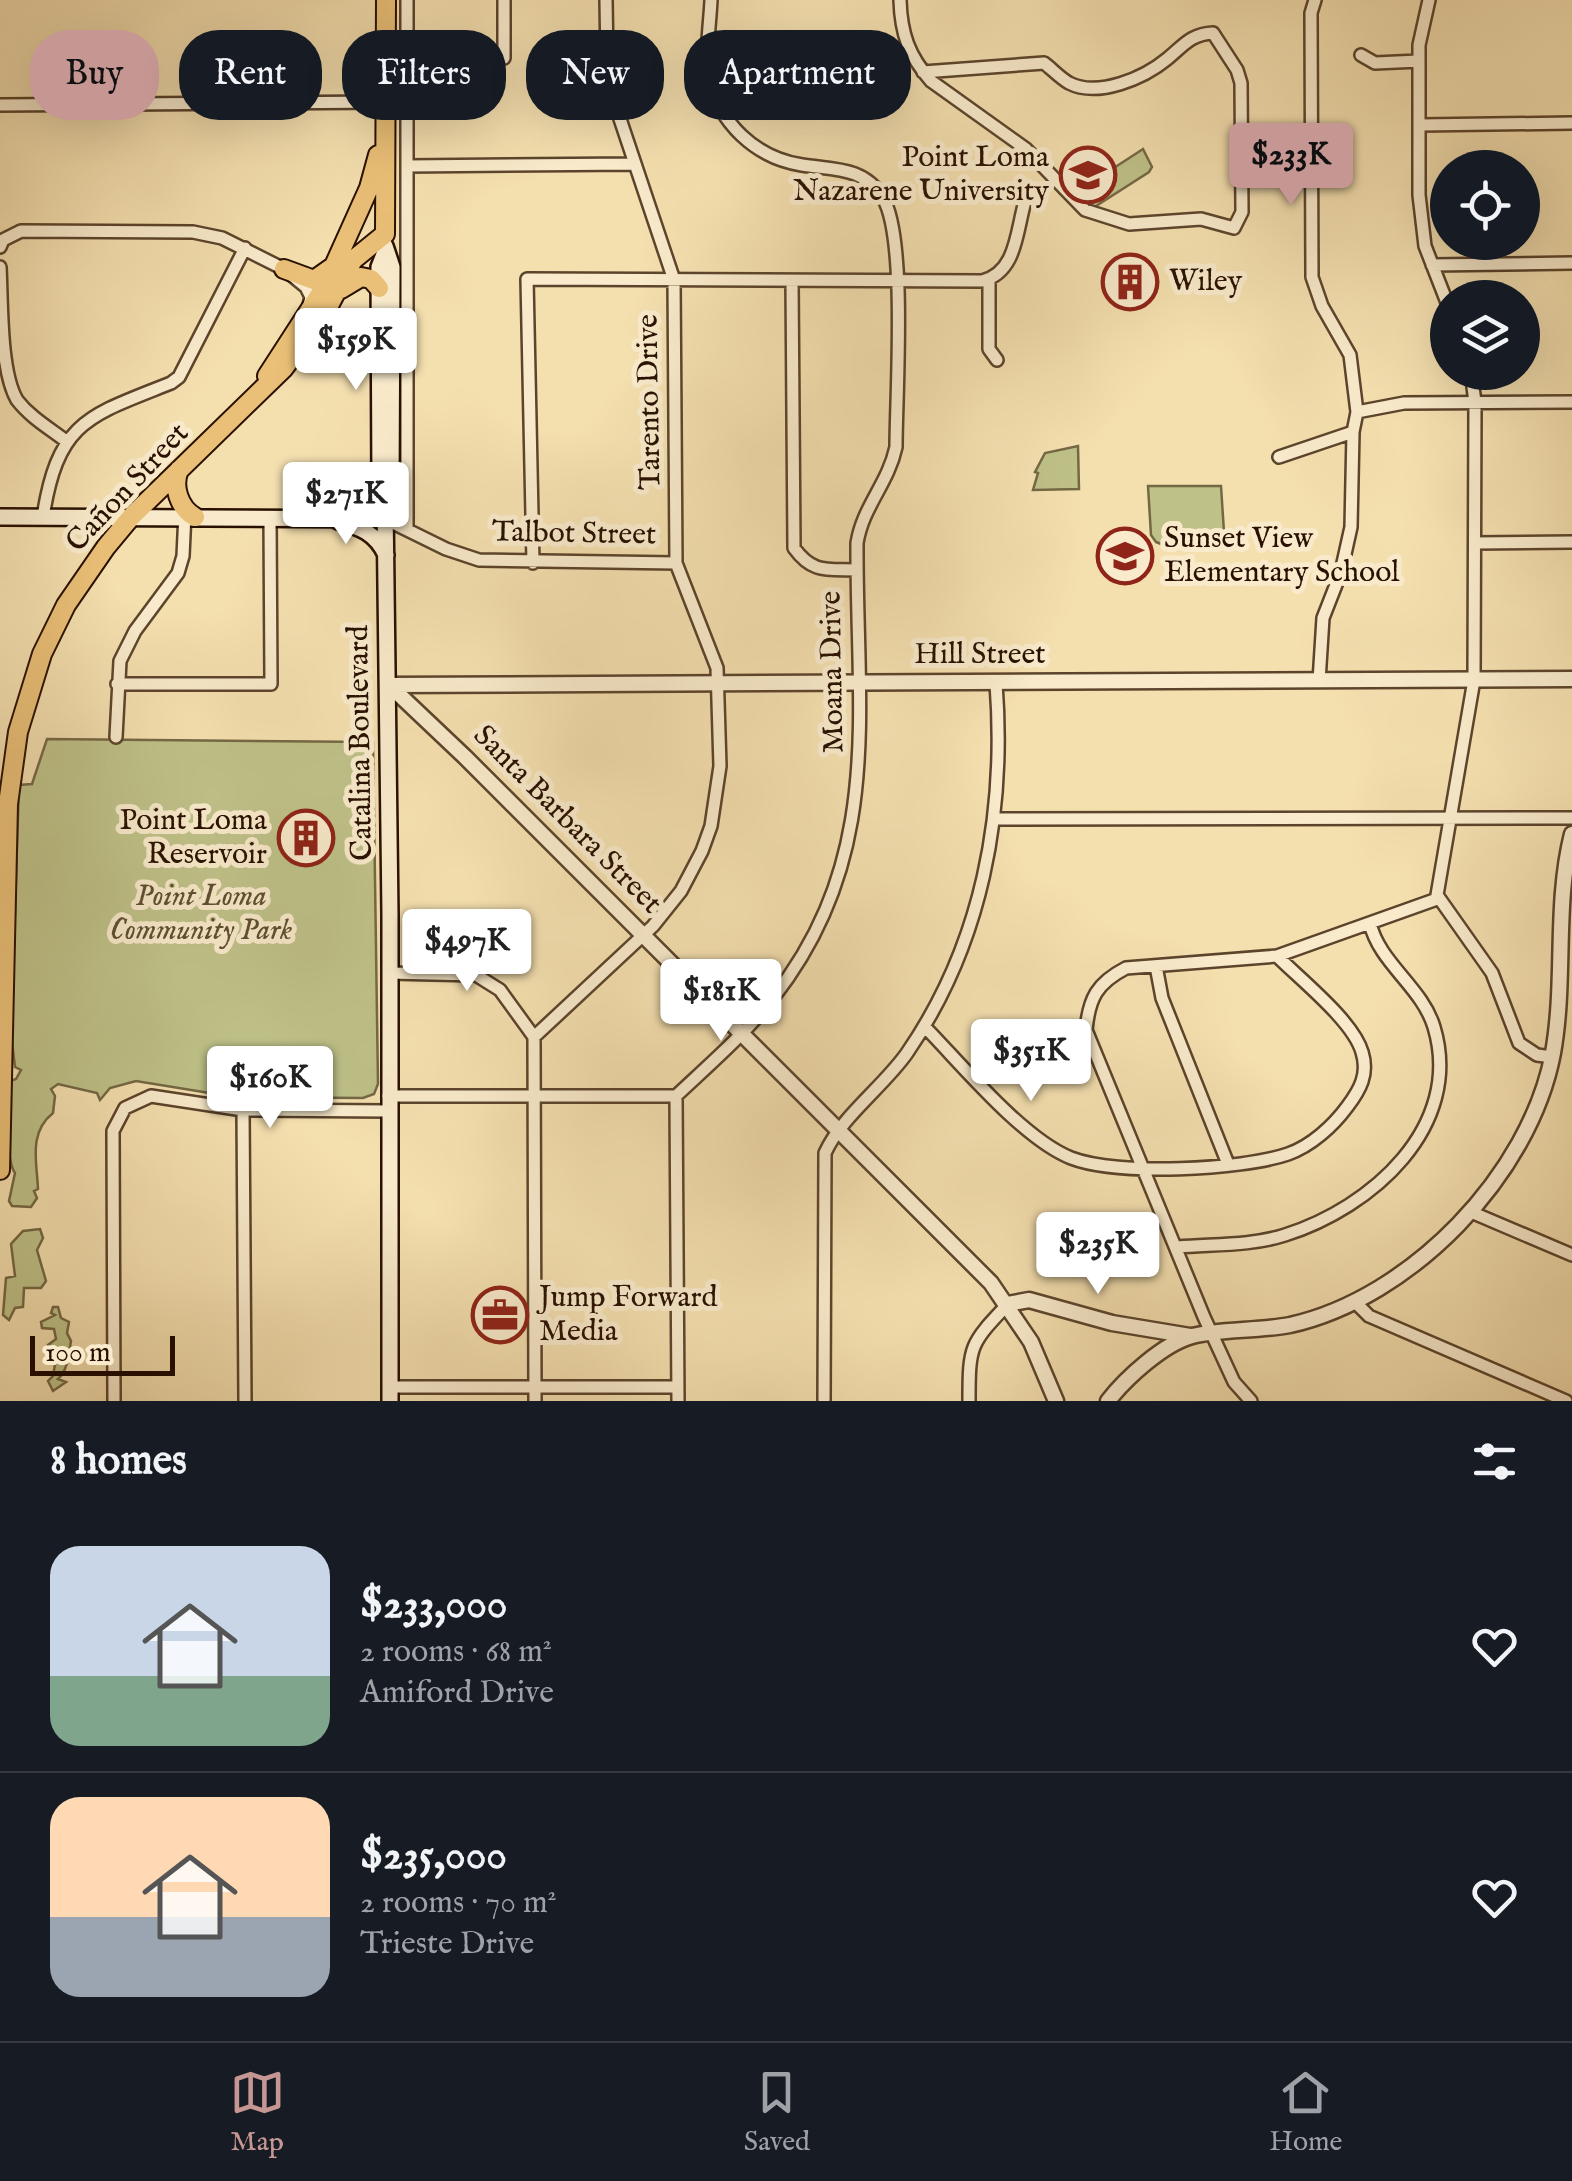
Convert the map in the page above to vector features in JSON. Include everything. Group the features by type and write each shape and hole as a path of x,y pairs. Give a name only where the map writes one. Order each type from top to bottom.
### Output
{"main road":[{"name":"Catalina Boulevard","path":"386,0 386,30"},
{"name":"Catalina Boulevard","path":"385,120 385,243 378,288 380,490 385,512 388,684 390,1394"},
{"name":"Cañon Street","path":"261,387 337,259 369,188 385,130"},
{"name":"Catalina Boulevard","path":"385,243 392,267 391,490 385,512"},
{"name":"Cañon Street","path":"0,1170 8,804 24,708 42,654 66,605 131,518 301,348 353,260 385,243"},
{"path":"284,269 314,280 324,276 337,259"},
{"path":"336,292 360,276 371,279 378,288"},
{"path":"180,469 176,483 188,514"},
{"name":"Talbot Street","path":"0,517 270,517 385,512"},
{"path":"324,516 370,533 386,556"}],"street":[{"path":"407,0 407,528"},
{"path":"504,0 504,30"},
{"name":"Tarento Drive","path":"534,1037 643,935 681,891 711,826 720,766 718,668 676,564 674,280 608,78 606,0"},
{"name":"Moana Drive","path":"676,1096 771,1002 816,935 841,875 859,780 860,524 891,471 896,447 892,222 877,191 863,178 841,168 802,166 752,146 736,131 718,105 709,74 711,0"},
{"path":"900,0 907,48 923,72 1026,149 1085,210 1129,224 1201,219 1234,228 1242,212 1241,83 1214,33 1194,34 1148,73 1113,85 1085,88 1070,83 1044,63 923,72"},
{"path":"1316,0 1311,13 1312,276 1322,306 1350,356 1357,412 1351,526 1341,572 1323,618 1319,680"},
{"path":"1429,0 1419,61 1421,226 1438,280"},
{"path":"1361,54 1375,63 1419,61"},
{"path":"0,105 342,102"},
{"path":"1420,125 1572,124"},
{"path":"408,166 635,164"},
{"path":"533,563 527,279 990,280 1008,268 1026,198"},
{"path":"0,247 20,231 193,232 222,238 284,269 308,290 304,318"},
{"path":"44,517 55,468 66,441 78,426 102,410 171,383 179,376 245,248"},
{"path":"1432,265 1572,263"},
{"path":"0,267 5,369 10,389 32,416 66,441"},
{"path":"990,280 989,349 998,360"},
{"path":"792,281 794,548 817,569 857,570"},
{"path":"1473,390 1474,680 1448,818 1438,899 1492,973 1520,1043 1537,1055 1552,1057"},
{"path":"1357,412 1404,403 1572,402"},
{"path":"1279,457 1353,432"},
{"name":"Talbot Street","path":"385,512 407,528 478,560 676,564"},
{"path":"116,737 120,661 129,641 181,567 188,514"},
{"path":"117,684 271,684 270,517"},
{"path":"1475,542 1572,542"},
{"name":"Hill Street","path":"388,684 1572,680"},
{"path":"824,1401 824,1164 830,1142 893,1073 925,1027 971,928 996,819 996,683"},
{"name":"Santa Barbara Street","path":"388,684 960,1252 1008,1304 1036,1350 1056,1401"},
{"path":"996,819 1572,818"},
{"path":"969,1401 969,1360 974,1342 1008,1304 1028,1300 1112,1322 1190,1336 1263,1330 1297,1323 1355,1302 1418,1262 1471,1212 1502,1170 1524,1131 1552,1057 1560,1002 1562,894 1572,834"},
{"path":"1251,1401 1234,1382 1213,1335 1086,1030 1092,995 1105,979 1126,968 1277,956 1438,899"},
{"path":"1178,1247 1283,1236 1334,1216 1375,1189 1424,1129 1438,1092 1440,1062 1434,1025 1414,988 1372,934 1370,923"},
{"path":"925,1027 1046,1145 1072,1158 1146,1169 1251,1164 1311,1142 1338,1119 1365,1076 1364,1055 1356,1036 1277,956"},
{"path":"1156,966 1162,998 1228,1164"},
{"path":"390,973 476,974 500,990 534,1037 535,1401"},
{"path":"114,1401 113,1131 128,1105 158,1096 243,1110 535,1095 676,1096 678,1401"},
{"path":"243,1110 246,1401"},
{"path":"1471,1212 1572,1256"},
{"path":"1355,1302 1368,1316 1566,1401"},
{"path":"1108,1401 1121,1394 1146,1363 1190,1336"},
{"path":"390,1394 535,1387 678,1387"}],"green space":[{"path":"1143,149 1152,167 1149,172 1093,208 1077,192"},
{"path":"1078,446 1079,489 1033,490 1038,473 1035,472 1045,453"},
{"path":"1148,486 1221,486 1224,532 1218,542 1187,548 1156,542 1151,535"},
{"name":"Point Loma Community Park","path":"47,739 373,742 378,1084 374,1094 363,1098 234,1097 136,1081 110,1088 100,1100 97,1093 58,1084 51,1089 55,1096 53,1113 37,1139 37,1198 31,1207 12,1206 9,1201 15,1173 8,1144 8,1082 16,1079 21,1070 15,1067 11,1034 19,785 32,784"},
{"path":"40,1229 43,1238 37,1250 46,1281 41,1288 24,1288 23,1307 15,1308 9,1320 3,1315 6,1278 15,1276 11,1244 23,1231"},
{"path":"53,1307 58,1307 61,1318 69,1322 67,1333 71,1341 66,1366 58,1379 66,1382 53,1391 48,1381 53,1376 57,1353 48,1345 56,1339 54,1329 42,1328 41,1322 55,1315 51,1313"}],"place":[{"name":"Point Loma Nazarene University","path":"1088,175"},
{"name":"Wiley","path":"1130,282"},
{"name":"Sunset View Elementary School","path":"1125,556"},
{"name":"Point Loma Reservoir","path":"306,838"},
{"name":"Jump Forward Media","path":"500,1315"}]}
